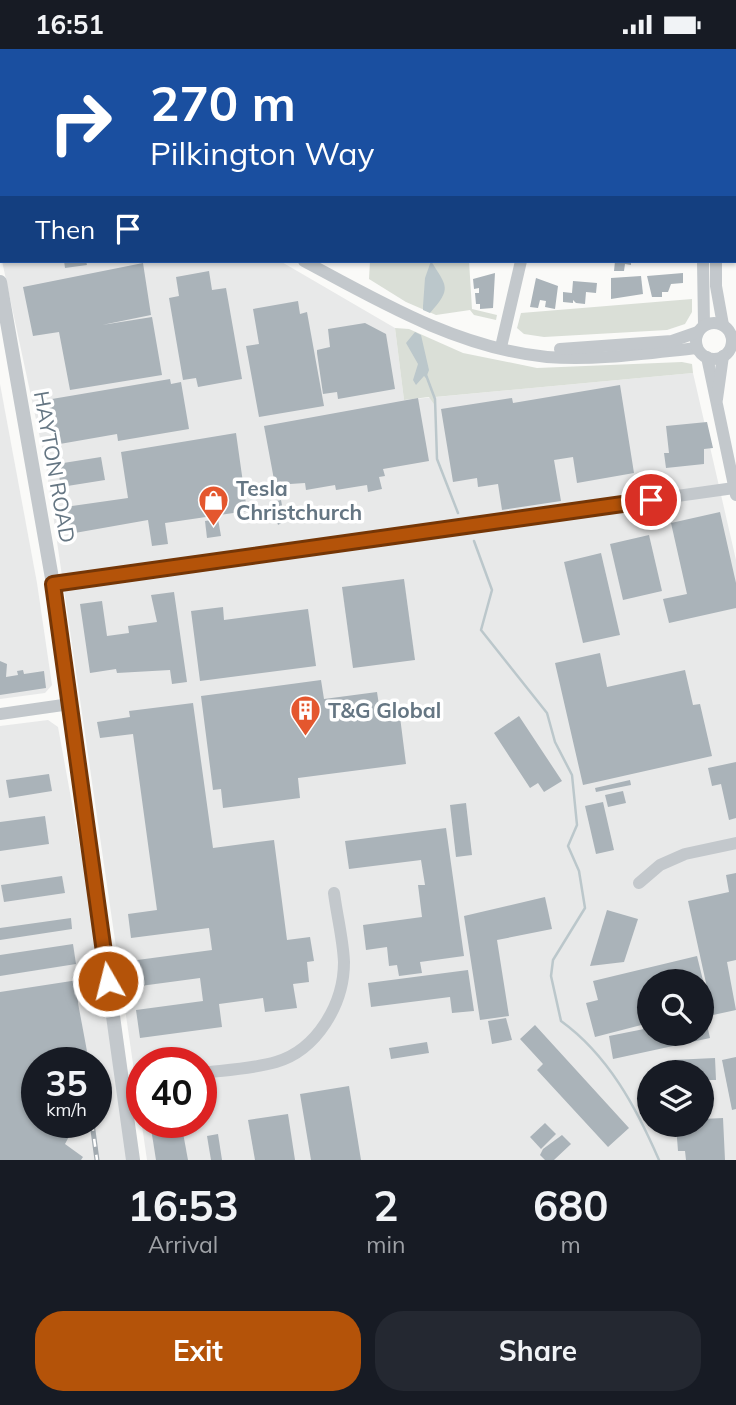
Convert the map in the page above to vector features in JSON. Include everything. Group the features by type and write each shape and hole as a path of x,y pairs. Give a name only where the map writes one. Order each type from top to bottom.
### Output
{"street":[{"path":"308,263 413,319 518,351 566,358 729,353"},
{"path":"501,347 520,263"},
{"path":"53,584 735,492 717,400 702,353 703,263"},
{"path":"716,263 723,325 734,338 717,400"},
{"name":"HAYTON ROAD","path":"0,282 53,584 133,1160"},
{"path":"518,351 680,339 713,323 723,325"},
{"path":"0,714 70,704"},
{"path":"639,883 660,865 685,854 736,843"},
{"path":"217,1071 276,1062 303,1048 324,1025 337,1001 342,981 343,950 334,893"}],"shaded area":[{"path":"2,263 283,263 395,328 404,400 693,373 736,560 736,1160 147,1160 144,1138 217,1138 217,1047 131,1047 46,466"},
{"path":"370,263 469,263 472,309 497,315 496,320 474,315 470,310 436,315 406,302 369,279"},
{"path":"432,263 445,287 442,298 430,313 423,310 425,278"},
{"path":"692,299 692,312 685,324 667,330 544,337 524,334 517,328 521,313"},
{"path":"395,328 409,329 463,353 537,368 682,362 692,364 693,373 435,397 434,404 429,397 404,400"},
{"path":"415,332 421,335 429,370 426,378 424,376 416,385 413,380 418,364 406,343"},
{"path":"0,384 37,583 52,685 45,693 0,699"},
{"path":"48,720 58,727 126,1100 126,1138 133,1138 137,1160 0,1160 0,726"}],"building":[{"path":"64,263 87,265 65,268"},
{"path":"143,263 151,315 102,325 152,317 162,375 70,390 59,332 33,336 23,287"},
{"path":"615,263 631,263 625,264 624,271 614,271"},
{"path":"209,271 212,290 226,288 242,379 198,387 196,378 183,380 169,298 179,296 176,277"},
{"path":"495,273 493,308 480,309 480,304 476,304 475,293 479,293 479,288 474,289 473,279"},
{"path":"683,273 683,283 671,284 668,292 662,292 662,297 652,297 647,276"},
{"path":"641,276 643,294 611,299 611,278"},
{"path":"536,278 558,286 555,309 545,307 546,301 540,300 538,308 530,307"},
{"path":"573,281 597,283 596,293 586,292 585,304 573,300 573,303 563,302 563,292 572,293"},
{"path":"298,301 300,314 307,312 324,406 259,417 246,346 259,344 253,309"},
{"path":"365,323 386,334 395,389 338,399 337,392 323,394 317,350 330,347 328,329"},
{"path":"170,379 171,384 181,382 189,429 118,441 117,434 54,445 46,400"},
{"path":"620,385 634,473 577,483 573,457 554,460 561,501 502,510 498,484 478,487 477,478 453,482 441,409 512,398 513,403"},
{"path":"418,398 429,461 383,469 385,476 379,477 382,489 368,492 367,485 336,490 335,485 306,490 305,483 275,485 264,426"},
{"path":"707,422 713,448 704,449 704,464 666,468 664,453 669,453 666,426"},
{"path":"236,433 247,511 165,523 168,544 152,546 148,520 69,534 65,507 128,498 121,452"},
{"path":"101,457 105,480 61,487 57,464"},
{"path":"281,500 285,521 278,525 272,502"},
{"path":"720,512 736,583 736,608 669,623 663,599 687,594 671,523"},
{"path":"218,519 221,536 207,538 205,521"},
{"path":"649,535 662,591 623,600 610,544"},
{"path":"601,553 620,635 583,643 564,562"},
{"path":"404,579 415,660 353,668 342,587"},
{"path":"174,592 187,682 172,684 170,670 117,673 116,669 90,673 80,604 102,601 107,636 129,633 128,626 157,622 151,595"},
{"path":"223,607 224,620 308,609 316,666 200,681 191,611"},
{"path":"600,653 607,687 685,670 693,705 700,704 712,756 583,785 555,663"},
{"path":"0,661 7,664 6,677 18,675 17,671 23,670 24,674 44,671 46,688 0,695"},
{"name":"T&G Global","path":"321,680 324,699 377,692 380,712 399,709 406,764 298,778 300,798 223,808 221,789 213,790 201,696"},
{"path":"193,703 213,848 274,840 287,940 310,937 314,961 307,962 309,982 293,984 297,1008 265,1012 263,998 219,1004 222,1027 140,1038 136,1010 203,1001 200,978 133,987 130,961 212,950 209,928 131,938 128,914 157,910 133,734 100,738 97,722 130,717 129,711"},
{"path":"519,716 562,781 544,792 538,783 530,788 494,733"},
{"path":"736,762 736,818 729,820 721,784 712,786 708,768"},
{"path":"49,774 52,791 9,798 6,780"},
{"path":"630,780 631,785 596,792 595,788"},
{"path":"623,791 626,803 608,807 605,795"},
{"path":"603,802 614,850 596,854 585,806"},
{"path":"466,803 472,855 456,857 450,805"},
{"path":"45,816 49,844 0,851 0,822"},
{"path":"446,828 464,956 420,962 422,973 399,976 397,965 389,966 387,947 366,950 363,925 422,917 418,885 425,885 421,860 349,869 345,841"},
{"path":"736,873 736,960 727,962 736,1010 714,1015 714,969 703,969 688,901 729,892 726,875"},
{"path":"62,876 65,893 4,902 1,885"},
{"path":"545,897 552,929 497,940 509,1016 480,1020 464,916"},
{"path":"607,910 638,919 624,962 590,966"},
{"path":"71,918 72,929 0,940 0,928"},
{"path":"73,944 76,964 0,976 0,955"},
{"path":"697,956 700,969 643,969"},
{"path":"468,970 474,1011 452,1013 450,997 371,1007 368,983"},
{"path":"637,970 637,1026 595,1037 586,1003 598,1000 593,981"},
{"path":"78,980 78,1003 86,1047 21,1047 21,1138 68,1138 65,1144 83,1157 81,1160 0,1160 0,992"},
{"path":"506,1018 512,1040 492,1044 488,1021"},
{"path":"535,1025 629,1128 608,1147 537,1070 543,1064 520,1039"},
{"path":"637,1030 637,1046 673,1046 613,1059 609,1036"},
{"path":"427,1042 429,1053 391,1059 389,1048"},
{"path":"736,1057 736,1109 732,1110 722,1060"},
{"path":"715,1058 716,1080 714,1060 672,1060"},
{"path":"349,1086 361,1160 311,1160 300,1094"},
{"path":"288,1114 295,1160 255,1160 248,1120"},
{"path":"714,1118 723,1118 725,1160 686,1160 685,1151 678,1151 677,1137 714,1137"},
{"path":"545,1123 556,1134 541,1149 530,1137"},
{"path":"217,1134 222,1160 211,1160 207,1138 217,1138"},
{"path":"562,1135 571,1144 554,1160 545,1160 540,1155 543,1149"},
{"path":"153,1138 184,1138 188,1160 156,1160"}],"waterway":[{"path":"426,375 435,399 437,459 458,513"},
{"path":"474,541 492,590 481,630 547,713 555,742 572,775 577,825 568,846 579,871 585,908 553,960 551,976 561,1021 593,1050 619,1083 659,1160"}],"railway":[{"path":"94,1138 97,1160"}],"place":[{"name":"Tesla Christchurch","path":"213,528"},
{"name":"T&G Global","path":"305,738"}],"route":[{"path":"108,981 53,584 651,500"}]}
